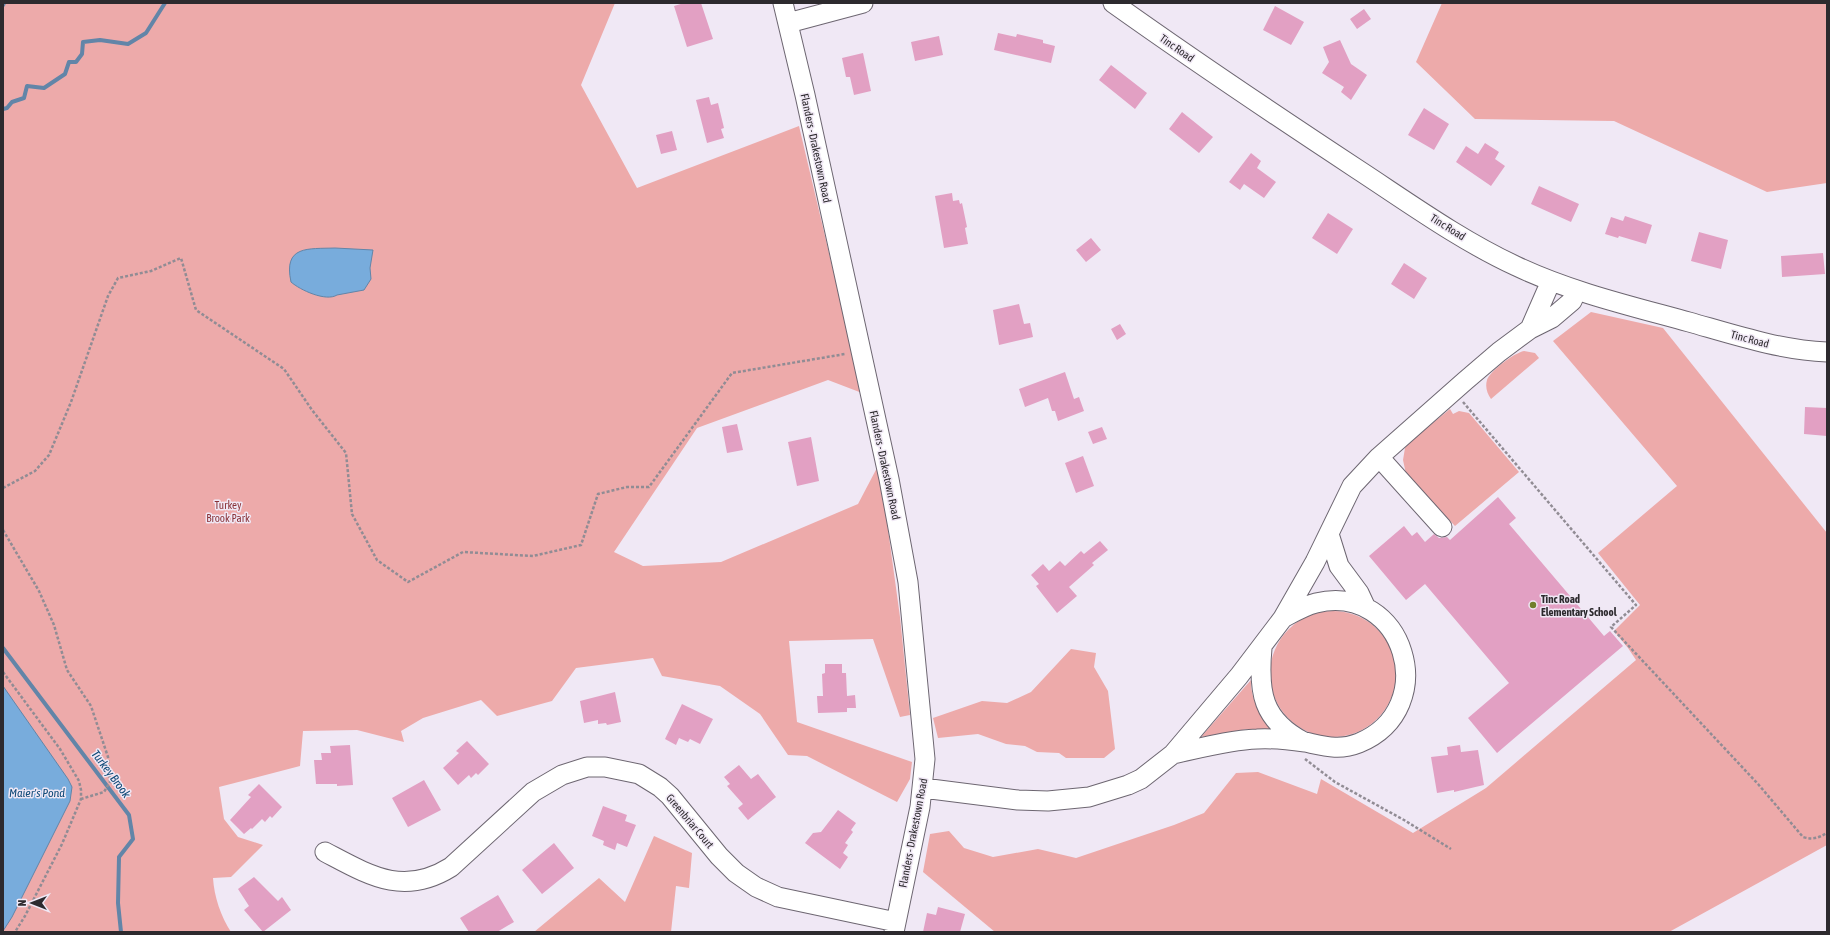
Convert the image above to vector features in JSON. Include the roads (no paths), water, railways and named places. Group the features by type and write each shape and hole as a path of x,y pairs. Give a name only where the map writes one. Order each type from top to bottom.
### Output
{"street":[{"name":"Flanders - Drakestown Road","path":"783,3 861,352 900,536 908,582 924,736 925,760 923,788 895,927"},
{"path":"788,23 863,3"},
{"name":"Tinc Road","path":"1113,3 1226,82 1437,220 1500,258 1551,281 1577,290 1765,343 1805,351 1827,352"},
{"path":"1530,329 1551,281"},
{"path":"923,788 1018,800 1048,801 1089,797 1128,786 1141,779 1173,754 1262,648 1283,618 1329,534 1340,508 1352,486 1379,457 1499,352 1530,329 1552,318 1572,301 1577,290"},
{"path":"1379,457 1442,527"},
{"path":"1329,534 1339,566 1360,593 1366,608"},
{"path":"1173,754 1238,740 1258,739 1297,742 1326,748 1355,744 1379,731 1389,721 1403,696 1406,682 1403,652 1398,639 1388,626 1366,608 1350,602 1324,602 1300,608 1283,618"},
{"path":"1262,648 1259,674 1264,700 1271,714 1297,742"},
{"name":"Greenbriar Court","path":"325,852 372,876 391,882 418,881 440,874 451,867 533,792 547,783 576,769 604,767 638,774 660,786 670,796 719,856 736,873 762,890 778,897 895,927"}],"water":[{"path":"335,248 373,250 370,268 371,279 364,290 326,297 313,294 291,282 289,270 294,255 307,249"},
{"name":"Maier's Pond","path":"3,686 68,779 72,787 70,801 12,917 3,931"}],"waterway":[{"path":"3,109 7,108 12,102 24,98 27,86 44,88 65,74 69,62 76,62 82,54 83,42 100,40 128,44 146,33 165,3"},
{"name":"Turkey Brook","path":"3,648 129,815 133,839 119,857 118,903 121,932"}],"place":[{"name":"Tinc Road Elementary School","path":"1533,605"}],"park label":[{"name":"Turkey Brook Park","path":"228,511"}]}
